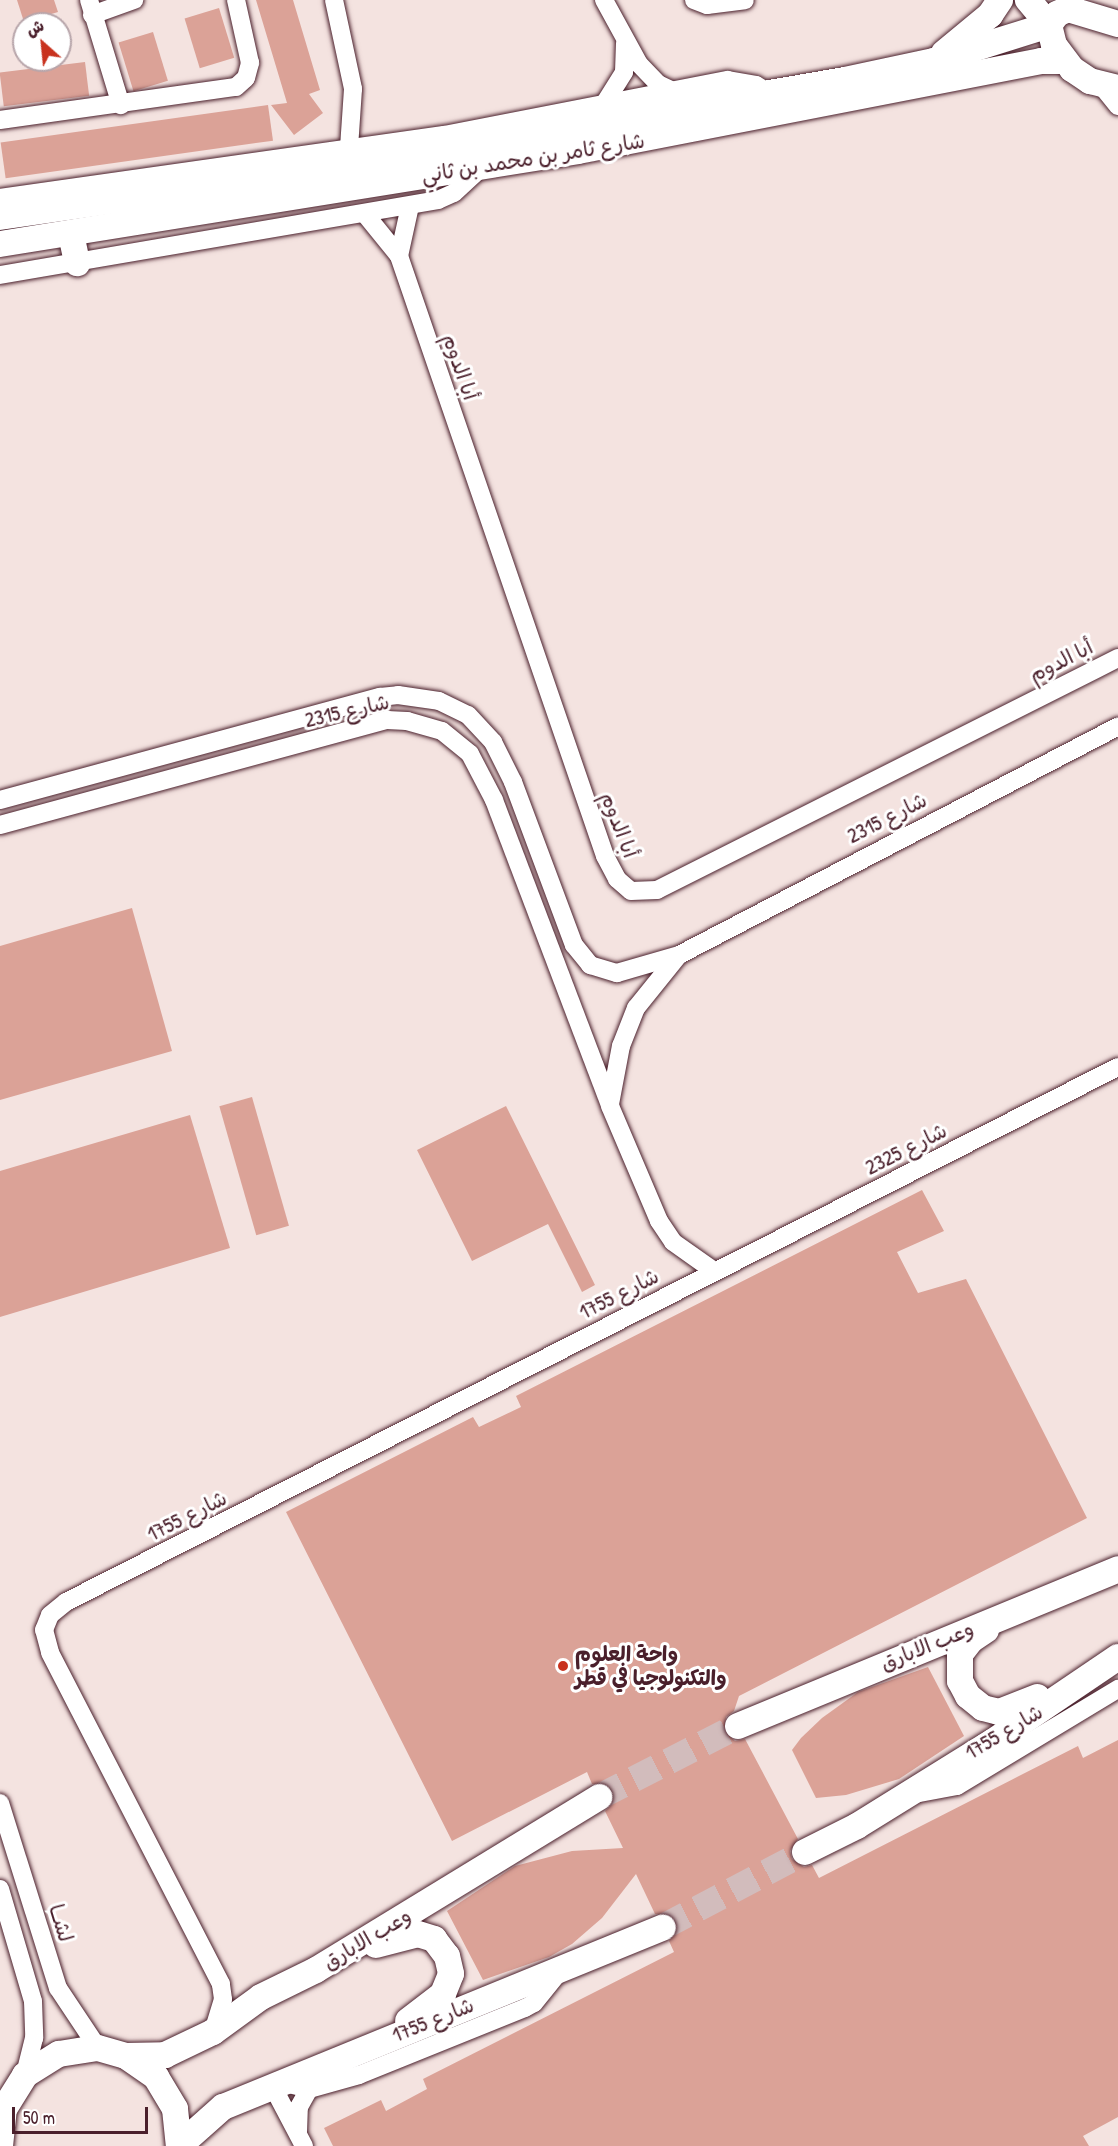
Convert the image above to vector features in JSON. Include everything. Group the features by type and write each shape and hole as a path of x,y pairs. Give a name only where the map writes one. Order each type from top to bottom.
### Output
{"street":[{"path":"121,105 91,7 134,0"},
{"path":"0,120 229,89 242,83 250,63 236,0"},
{"path":"334,0 352,88 349,148"},
{"path":"604,0 624,41 648,74 671,90"},
{"path":"694,0 707,5 745,0"},
{"path":"934,61 990,15 1000,0"},
{"path":"1028,0 1049,25 1054,45 1064,61 1081,76 1109,86 1118,106"},
{"path":"1087,0 1112,22"},
{"name":"شارع ثامر بن محمد بن ثاني","path":"0,217 348,166 769,93 934,61 1049,25 1057,14 1068,9 1112,22"},
{"path":"606,101 624,72 624,41"},
{"name":"شارع ثامر بن محمد بن ثاني","path":"0,244 482,167 714,127 1041,61 1064,61"},
{"path":"0,198 444,135 606,101 728,80 744,81 769,93"},
{"path":"0,275 410,206 449,196 482,167"},
{"path":"399,256 410,206"},
{"name":"أبا الدوم","path":"365,214 399,256 605,856 617,879 631,891 657,890 1118,658"},
{"path":"71,234 77,263"},
{"name":"شارع 2315","path":"0,800 380,697 398,695 439,701 468,715 493,741 513,782 572,938 590,965 617,973 679,955 1118,726"},
{"name":"شارع 2315","path":"0,825 387,720 407,721 442,731 470,754 495,800 610,1106 668,1236 714,1271"},
{"name":"شارع 2315","path":"610,1106 621,1046 636,1008 679,955"},
{"name":"شارع 2325","path":"714,1271 1118,1067"},
{"name":"شارع 1755","path":"213,2032 222,2007 221,1984 50,1652 44,1630 50,1615 66,1602 714,1271"},
{"name":"وعب الابارق","path":"738,1726 1118,1569"},
{"path":"1017,1610 971,1640 960,1654 963,1689 983,1708 1010,1711 1118,1657"},
{"path":"805,1852 908,1795 1118,1657"},
{"name":"شارع 1755","path":"908,1795 957,1786 1118,1689"},
{"name":"وعب الابارق","path":"126,2056 165,2055 213,2032 261,1997 316,1970 599,1797"},
{"name":"لشــا","path":"0,1803 58,1988 98,2048"},
{"path":"0,1889 33,2001 34,2038 25,2075 4,2109 0,2146"},
{"path":"179,2146 223,2107 276,2083 560,1971 663,1927"},
{"path":"316,1970 409,1934 434,1939 447,1956 451,1974 443,1994 424,2011 359,2050"},
{"name":"شارع 1755","path":"309,2090 359,2075 525,2008 560,1971"},
{"path":"221,1984 240,1998 261,1997"},
{"path":"25,2075 59,2054 98,2048 126,2056 149,2071 167,2092 179,2127 179,2146"},
{"path":"276,2083 309,2090 299,2107 301,2140"},
{"path":"276,2083 301,2140"}],"building":[{"path":"17,0 54,0 58,12 21,12"},
{"path":"256,0 293,0 320,90 309,94 323,113 294,135 271,105 287,103"},
{"path":"219,8 234,58 200,68 185,19"},
{"path":"153,32 168,81 133,91 119,43"},
{"path":"85,62 89,96 4,106 0,72 72,72 72,64"},
{"path":"268,105 273,141 6,178 1,143"},
{"path":"132,908 172,1051 0,1100 0,946"},
{"path":"252,1097 289,1226 256,1235 219,1106"},
{"path":"506,1106 595,1285 582,1292 548,1224 472,1261 417,1150"},
{"path":"190,1115 230,1248 0,1317 0,1171"},
{"name":"واحة العلوم والتكنولوجيا في قطر","path":"922,1190 944,1231 897,1252 918,1293 966,1279 1087,1518 739,1696 734,1711 726,1717 724,1731 735,1741 745,1739 798,1839 790,1851 792,1859 804,1867 812,1865 819,1878 1078,1746 1083,1758 1118,1740 1118,2117 1083,2136 1089,2146 333,2146 324,2128 381,2100 386,2111 427,2089 423,2079 674,1952 669,1941 678,1928 672,1915 655,1914 636,1874 602,1918 572,1944 549,1957 483,1980 447,1911 515,1866 572,1851 623,1848 605,1811 612,1804 612,1790 606,1784 592,1784 587,1772 452,1841 286,1512 473,1417 479,1427 521,1407 516,1396"},
{"path":"928,1667 964,1736 899,1779 846,1795 816,1798 792,1750 801,1738 822,1718 858,1692"}],"tunnel":[{"path":"599,1797 738,1726"},
{"path":"663,1927 805,1852"}],"place":[{"name":"واحة العلوم والتكنولوجيا في قطر","path":"563,1666"}]}
